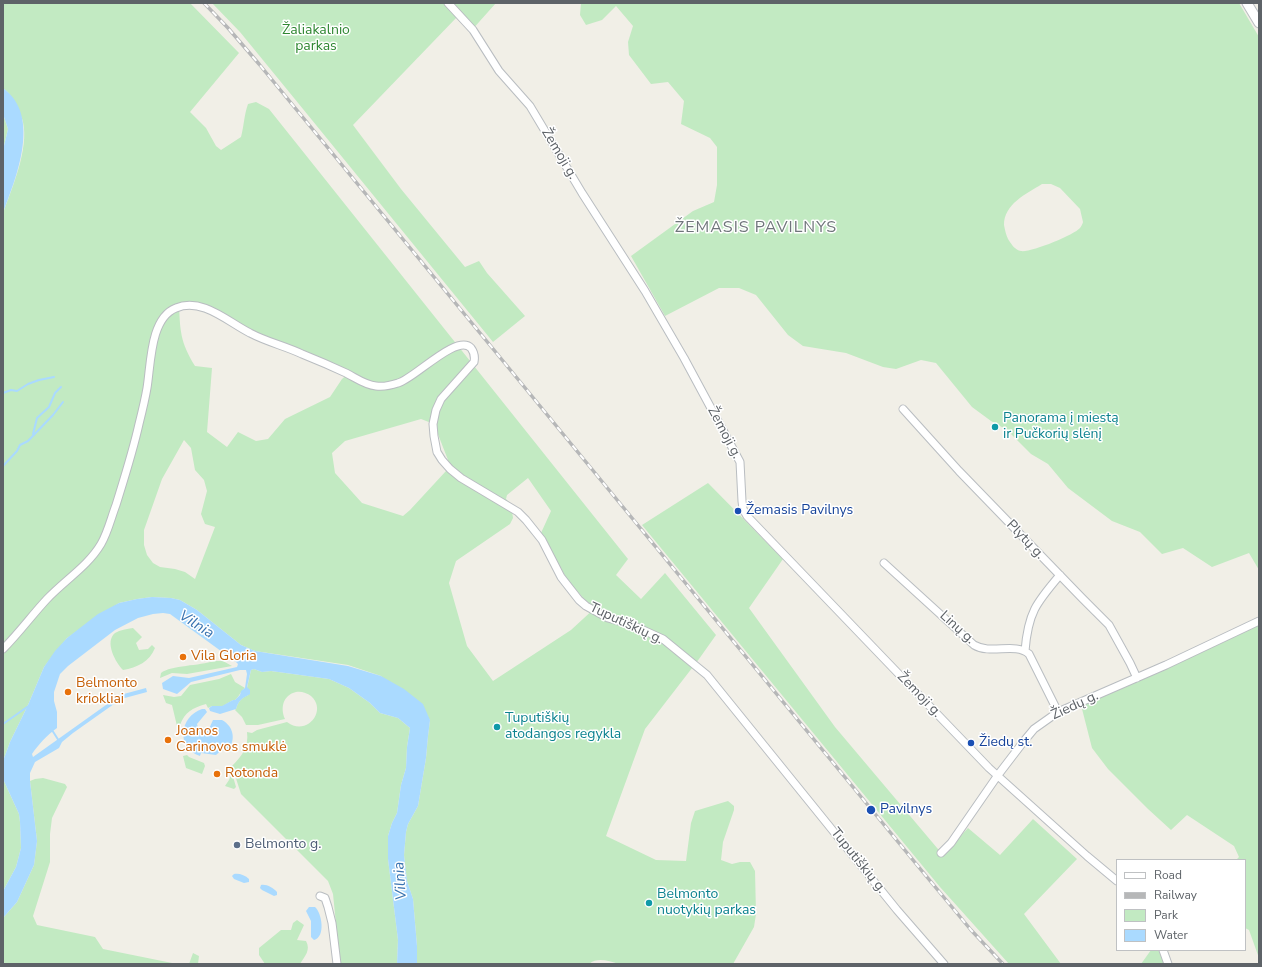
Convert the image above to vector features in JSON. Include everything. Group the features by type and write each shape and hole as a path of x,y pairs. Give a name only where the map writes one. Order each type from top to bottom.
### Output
{"street":[{"name":"Žemoji g.","path":"448,3 473,30 499,71 530,106 582,193 645,291 684,358 740,462 743,509 747,516 982,761 1087,856 1116,880"},
{"path":"1247,3 1259,23"},
{"name":"Tuputiškių g.","path":"3,649 48,598 95,554 102,542 124,478 136,436 147,388 152,348 160,324 174,308 190,304 208,309 250,333 328,365 364,383 377,386 401,383 414,375 435,358 457,345 470,347 475,357 474,362 441,399 436,410 433,424 434,436 437,452 442,460 461,478 518,512 526,520 542,540 561,577 579,600 586,606 608,618 632,625 663,639 707,675 897,910 944,964"},
{"name":"Plytų g.","path":"903,409 959,471 1109,625 1137,678"},
{"name":"Linų g.","path":"884,563 979,648 995,650 1016,649 1024,651"},
{"path":"1058,712 1032,659 1024,651 1026,634 1033,611 1040,598 1060,575"},
{"name":"Žiedų g.","path":"941,853 951,843 998,774 1034,729 1058,712 1137,678 1259,621"},
{"path":"320,896 325,898 328,907 337,964"},
{"path":"1163,951 1168,964"}],"green space":[{"path":"3,3 190,3 239,53 190,112 206,128 216,146 221,150 241,137 248,104 256,102 269,109 628,559 616,575 641,599 665,573 716,635 645,729 606,836 656,860 686,861 691,823 695,811 728,801 734,806 723,842 721,860 732,864 750,862 755,871 756,914 754,927 733,964 619,964 600,960 589,964 417,964 413,899 407,881 404,855 408,824 418,806 426,758 430,720 381,676 348,665 255,651 241,645 197,610 180,600 152,597 119,603 67,638 44,667 3,761 3,213 19,168 24,144 24,133 21,116 10,96 3,88","holes":["193,302 202,304 264,337 349,373 342,379 330,397 285,419 268,439 256,441 238,432 227,447 207,432 212,368 195,366 190,358 182,336 179,303","421,419 434,424 448,460 446,471 403,516 362,503 335,473 332,453 345,441","184,440 191,448 195,470 204,480 207,491 201,514 205,524 215,527 195,579 185,572 160,567 153,563 147,555 144,545 144,530 162,479","528,478 551,511 541,533 568,581 586,601 596,607 571,630 493,681 467,646 449,583 456,561 510,524 513,518 511,504 506,499 507,495"]},
{"name":"Žaliakalnio parkas","path":"212,3 496,3 471,31 457,17 353,125 401,189 465,267 479,261 487,273 525,316 493,342 240,32"},
{"path":"581,3 1239,3 1259,37 1259,570 1249,553 1212,567 1183,548 1162,554 1140,532 1112,521 1068,488 1048,464 1031,454 1007,430 991,421 972,407 936,363 921,360 896,369 883,367 846,353 803,346 788,335 756,295 739,288 719,288 665,316 631,256 693,211 714,202 717,185 717,147 710,138 681,124 684,101 668,82 651,84 629,55 628,42 633,26 616,6 602,20 586,25 580,15","holes":["1042,184 1051,184 1060,188 1080,209 1083,222 1082,225 1070,235 1052,243 1026,251 1017,250 1008,239 1005,231 1005,218 1008,211 1017,200 1029,192"]},
{"path":"3,114 8,129 3,150"},
{"path":"708,483 783,559 749,608 835,727 943,855 968,828 1000,855 1033,819 1077,859 1024,914 1061,964 1009,964 940,887 642,525"},
{"path":"1259,624 1259,958 1249,930 1246,928 1246,859 1237,859 1239,857 1234,846 1187,815 1171,830 1148,809 1108,769 1092,748 1081,705 1135,680 1189,658"},
{"path":"133,628 142,637 136,643 139,650 148,649 152,645 155,648 150,657 138,666 123,670 117,663 112,652 112,637 115,633 121,630"},
{"path":"214,661 223,661 232,666 187,674 172,673 160,678 161,673 172,668"},
{"path":"254,669 262,672 271,671 329,679 349,688 370,703 380,713 398,718 410,728 406,768 401,785 397,813 388,836 388,859 398,940 397,964 340,964 333,894 328,881 241,794 232,766 239,759 246,747 247,732 252,733 257,730 287,722 294,726 307,724 316,715 317,708 316,702 311,696 304,692 296,692 285,699 283,711 285,719 258,725 246,725 242,717 235,710 240,700 248,695 247,688 251,670"},
{"path":"231,674 235,682 245,688 235,700 223,706 212,706 208,708 206,704 197,707 190,711 184,717 180,725 177,726 172,705 166,703 163,695 174,697 181,696 190,685 219,679"},
{"path":"187,755 204,763 205,766 202,774 186,768 183,756"},
{"path":"232,773 236,787 234,789 225,786"},
{"path":"43,778 65,784 67,787 52,818 50,834 50,862 33,916 37,925 95,937 103,949 177,964 3,964 3,918 17,902 34,865 37,841 30,781"},
{"path":"3,779 19,814 21,848 16,867 3,891"},
{"path":"297,920 304,925 297,940 306,941 308,947 307,953 300,964 265,964 259,955 259,948 281,930 291,930 293,923"},
{"path":"1150,951 1159,951 1164,964 1141,964"},
{"path":"193,953 199,956 198,964 189,964"}],"water":[{"path":"3,88 15,100 21,114 24,131 19,165 3,213 3,150 8,129 3,114"},
{"name":"Vilnia","path":"152,597 180,600 197,610 241,645 255,651 348,666 381,676 404,689 423,704 430,720 426,758 418,806 408,824 406,832 404,855 407,881 413,899 417,964 397,964 398,940 388,859 388,836 397,813 401,785 406,768 410,728 398,718 380,713 370,703 349,688 329,679 271,671 262,672 254,669 251,670 247,687 250,690 250,694 240,701 236,709 220,714 210,711 209,708 212,706 222,706 235,700 240,695 241,691 245,688 247,674 246,670 240,670 191,682 177,694 163,689 162,683 173,676 189,678 237,667 238,664 170,614 163,613 138,618 115,630 68,666 60,674 54,692 54,701 57,712 57,728 37,747 32,754 33,757 120,695 146,688 147,692 121,699 73,733 62,742 59,748 35,762 30,773 37,841 34,865 17,902 3,918 3,891 16,867 21,848 19,814 3,779 3,761 44,667 55,651 67,638 98,614 119,603"},
{"path":"205,709 207,712 197,724 199,731 202,733 208,731 213,720 222,720 229,726 233,738 231,747 228,751 224,748 216,755 201,753 200,756 192,752 187,746 184,740 183,732 185,725 194,713"},
{"path":"234,874 244,875 249,879 249,882 244,883 234,879 232,876"},
{"path":"261,885 272,888 277,892 277,895 274,896 262,890 260,888"},
{"path":"309,907 315,907 321,919 322,925 318,938 314,940 311,937 311,921 306,911"}],"waterway":[{"path":"3,393 11,390 17,391 28,384 54,377"},
{"path":"33,434 37,418 49,407 55,393 61,387"},
{"path":"3,466 17,451 20,445 28,441 53,415 63,402"},
{"path":"3,724 30,705"},
{"path":"52,730 59,741"}],"railway":[{"path":"204,3 259,64 922,871 971,930 1003,964"}],"place":[{"name":"Panorama į miestą ir Pučkorių slėnį","path":"995,427"},
{"name":"Žemasis Pavilnys","path":"738,511"},
{"name":"Vila Gloria","path":"183,657"},
{"name":"Belmonto kriokliai","path":"68,692"},
{"name":"Tuputiškių atodangos regykla","path":"497,727"},
{"name":"Joanos Carinovos smuklė","path":"168,740"},
{"name":"Žiedų st.","path":"971,743"},
{"name":"Rotonda","path":"217,774"},
{"name":"Pavilnys","path":"871,810"},
{"name":"Belmonto g.","path":"237,845"},
{"name":"Belmonto nuotykių parkas","path":"649,903"}],"district":[{"name":"ŽEMASIS PAVILNYS","path":"756,228"}]}
